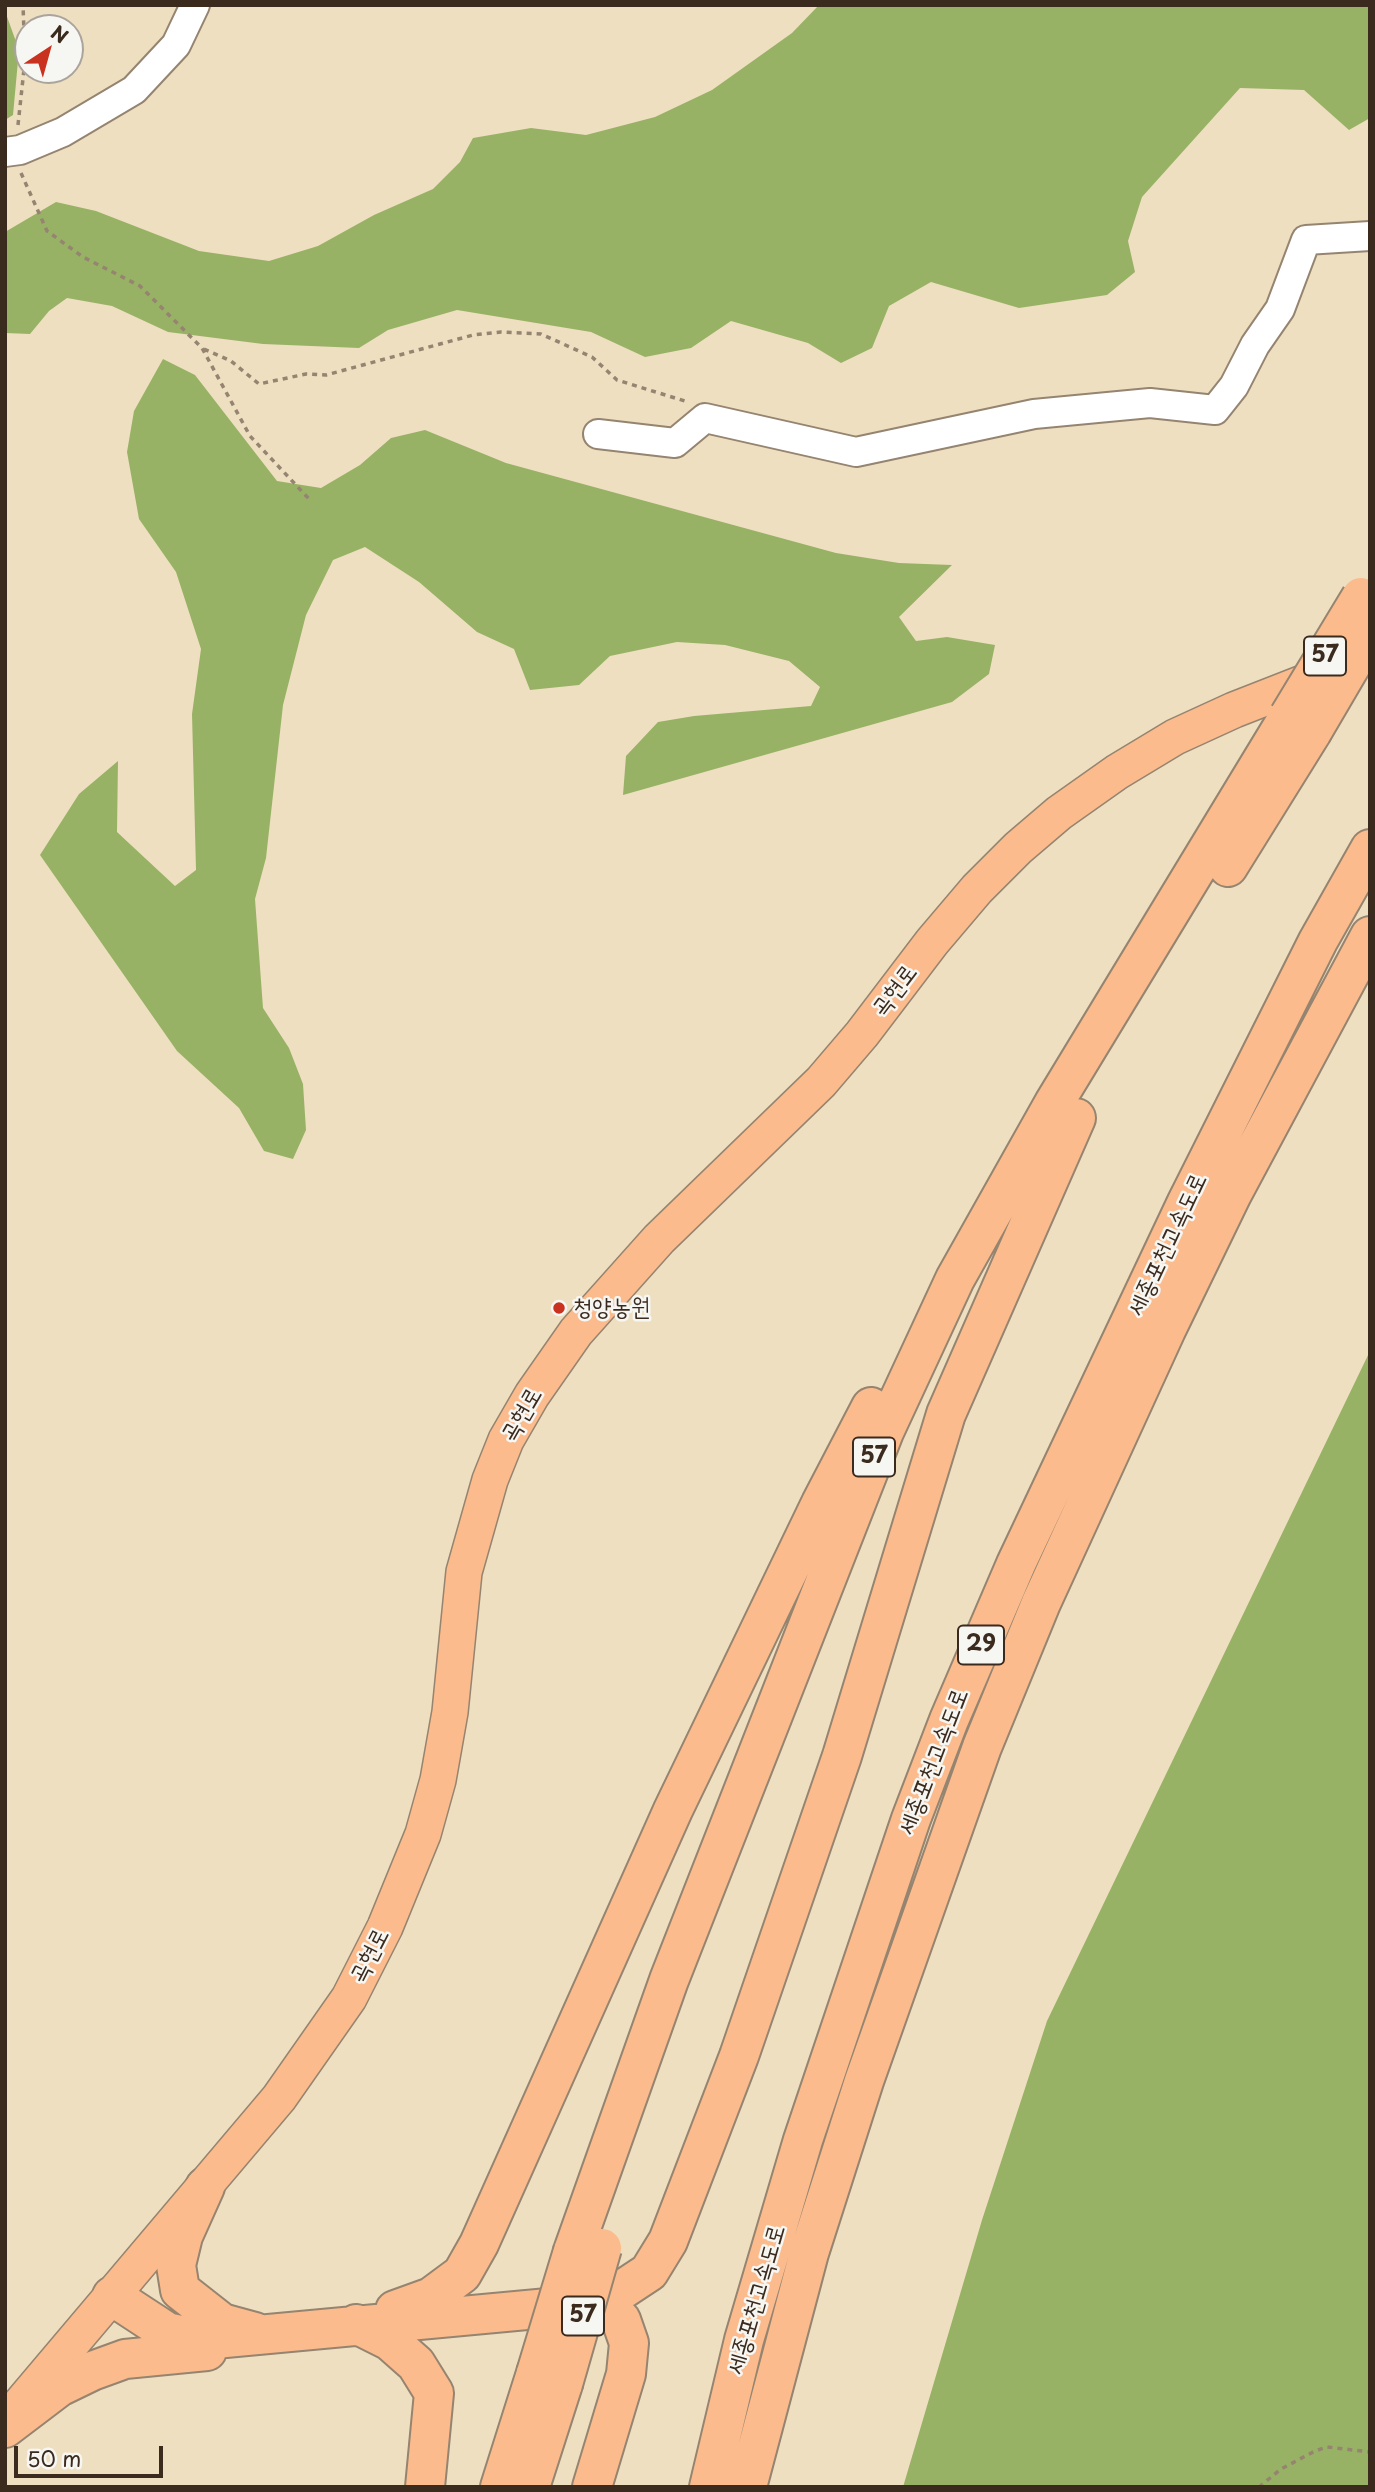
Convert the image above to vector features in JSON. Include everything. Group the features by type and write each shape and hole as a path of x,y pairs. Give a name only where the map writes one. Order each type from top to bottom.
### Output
{"highway":[{"name":"57","path":"1301,724 1365,590"},
{"name":"57","path":"530,2487 550,2379 587,2249 909,1439 1065,1111 1301,724 1370,633"},
{"name":"세종포천고속도로","path":"709,2487 744,2340 803,2140 885,1895 948,1720 1016,1564 1186,1204 1318,940 1370,849"},
{"name":"세종포천고속도로","path":"747,2487 809,2253 864,2081 982,1747 1041,1603 1166,1330 1232,1194 1370,936"},
{"path":"112,2296 167,2332 204,2340 356,2323 602,2303 649,2272 668,2241 739,2056 842,1756 946,1414 1065,1111"},
{"path":"356,2323 431,2297 462,2274 479,2244 673,1810 821,1503 940,1274 1065,1111"},
{"path":"205,2187 183,2236 176,2265 180,2290 222,2323 263,2335"},
{"path":"592,2487 626,2374 629,2343 621,2320 602,2303"},
{"path":"356,2323 390,2342 416,2364 434,2393 425,2487"},
{"path":"5,2428 59,2387 125,2359 201,2353 263,2335"},
{"name":"57","path":"500,2487 550,2379"}],"main road":[{"name":"곡현로","path":"5,2421 205,2187 314,2051 349,1998 405,1883 438,1780 450,1712 464,1573 477,1519 506,1440 532,1395 576,1332 659,1239 821,1082 977,889 1028,839 1117,772 1175,737 1234,710 1370,657"}],"street":[{"path":"9,151 63,132 134,90 176,45 195,5"},
{"path":"598,434 675,443 705,418 856,452 1034,414 1150,403 1215,410 1234,386 1255,345 1280,309 1306,240 1370,236"}],"path":[{"path":"23,5 25,60 9,151 47,231 83,257 140,286 202,348 250,436 310,500"},
{"path":"202,348 231,361 259,384 306,374 326,375 473,335 502,332 541,334 592,357 617,380 652,393 686,399 705,418"},
{"path":"1259,2487 1294,2461 1327,2447 1370,2452"}],"green space":[{"path":"819,5 1370,5 1370,118 1349,130 1304,90 1240,88 1142,197 1128,241 1135,272 1107,295 1019,308 931,282 889,306 872,348 841,363 808,343 731,321 691,348 645,357 591,332 457,310 388,330 359,348 263,344 168,332 112,306 67,298 49,311 30,334 5,333 5,232 56,202 96,211 199,251 269,261 318,246 374,215 433,189 460,162 473,138 531,128 586,135 655,117 712,90 792,33"},
{"path":"5,11 14,36 16,84 13,115 5,120"},
{"path":"163,359 195,375 277,481 321,488 360,465 391,438 425,430 506,463 836,553 899,563 952,565 899,617 916,641 947,637 995,645 989,674 952,702 623,795 626,756 658,722 694,716 811,706 820,687 789,661 725,645 677,642 610,656 579,685 530,690 514,649 477,632 419,582 365,547 333,560 306,615 283,705 266,858 255,899 263,1008 289,1048 303,1084 306,1130 293,1159 264,1151 239,1108 177,1051 40,855 79,794 118,761 117,832 175,886 196,870 192,714 201,649 176,572 139,519 127,452 134,411"},
{"path":"1370,1351 1370,2487 903,2487 982,2220 1047,2021"}],"place":[{"name":"청양농원","path":"559,1308"}]}
